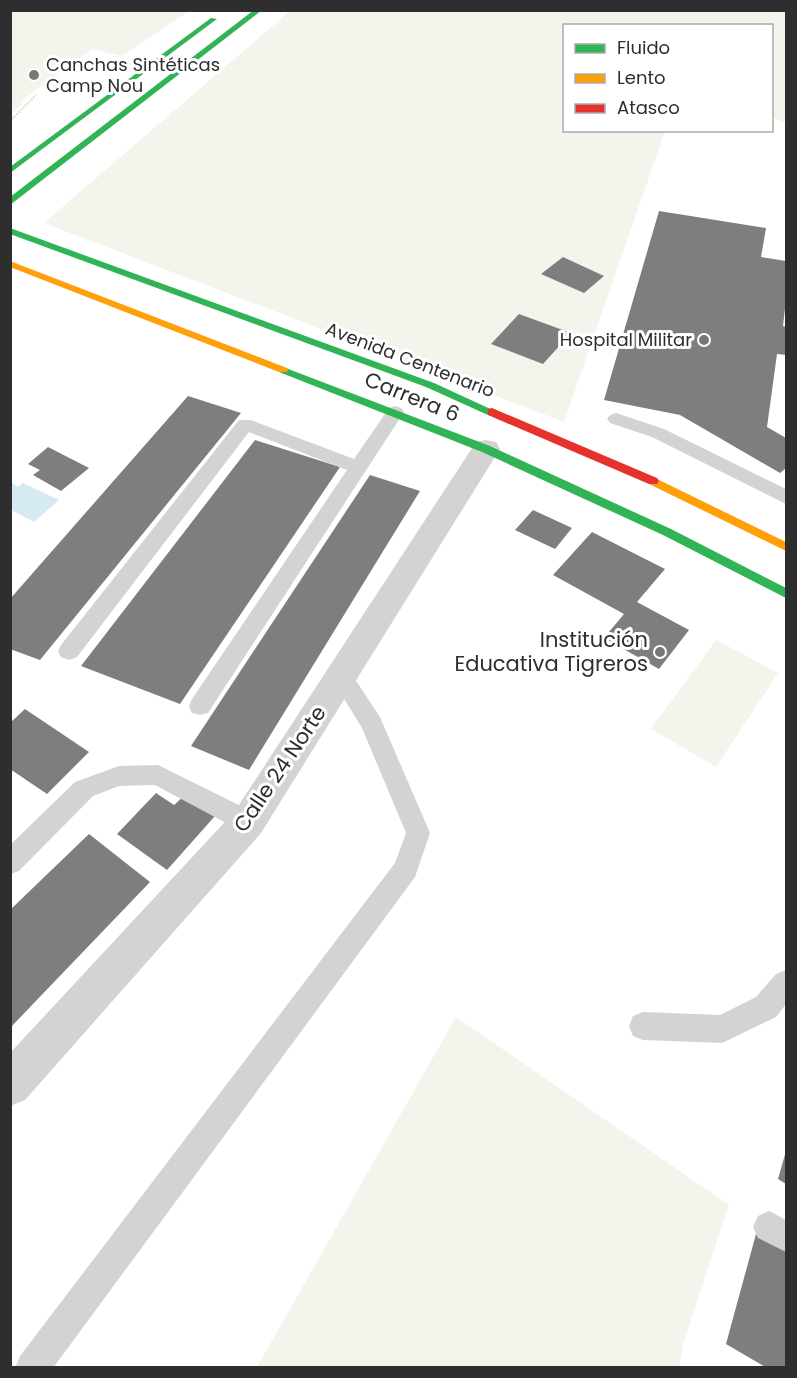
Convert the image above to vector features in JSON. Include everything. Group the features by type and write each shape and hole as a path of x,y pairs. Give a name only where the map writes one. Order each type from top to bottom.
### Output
{"main road":[{"path":"10,171 224,10"},
{"path":"10,202 259,10"},
{"name":"Avenida Centenario","path":"10,231 430,385 658,483 786,547"},
{"name":"Carrera 6","path":"10,264 486,449 668,532 786,593"}],"street":[{"name":"Calle 24 Norte","path":"10,1085 248,822 486,449"}],"lane":[{"path":"200,706 395,412"},
{"path":"616,419 658,433 786,497"},
{"path":"69,651 245,424 358,467"},
{"path":"32,1368 406,869 418,833 372,724 341,676"},
{"path":"16,848 84,789 119,776 158,775 248,822"},
{"path":"643,1026 722,1029 766,1007 786,984"}],"path":[{"path":"10,121 36,95"}],"shaded area":[{"path":"11,10 189,11 122,56 92,49 29,95 11,115"},
{"path":"290,11 786,11 786,123 773,117 773,24 563,24 563,132 665,132 564,422 44,223"},
{"path":"716,640 778,673 716,767 651,729"},
{"path":"456,1017 729,1205 684,1341 679,1367 257,1367"}],"water":[{"path":"12,483 18,487 23,483 59,500 34,522 11,510"}],"building":[{"name":"Hospital Militar","path":"659,211 766,228 761,257 786,261 783,326 786,327 786,355 777,354 767,427 786,438 786,468 780,473 680,415 604,400"},
{"path":"563,257 604,276 584,293 541,274"},
{"path":"519,314 571,333 543,364 491,344"},
{"path":"188,396 241,413 40,660 10,649 10,599"},
{"path":"255,440 340,467 180,704 81,666"},
{"path":"48,447 89,468 61,491 33,475 40,470 28,464"},
{"path":"370,475 420,491 249,770 191,746"},
{"path":"533,510 572,528 555,549 515,530"},
{"path":"592,532 665,569 637,602 689,630 659,669 604,638 624,614 553,575"},
{"path":"25,709 89,752 47,794 10,769 10,723"},
{"path":"156,793 174,805 184,796 215,816 167,870 117,834"},
{"path":"89,834 150,882 10,1028 10,910"},
{"path":"786,1151 786,1184 778,1179"},
{"path":"756,1234 786,1250 786,1368 767,1368 726,1344"}],"traffic: fast":[{"path":"10,202 259,10"},
{"path":"10,171 213,19"},
{"path":"10,231 430,385 492,412"},
{"path":"283,370 486,449 667,532 786,593"}],"traffic: slow":[{"path":"10,264 283,370"},
{"path":"653,481 786,547"}],"traffic: jam":[{"path":"492,412 653,481"}],"place":[{"name":"Canchas Sintéticas Camp Nou","path":"34,75"},
{"name":"Hospital Militar","path":"704,340"},
{"name":"Institución Educativa Tigreros","path":"660,652"}]}
